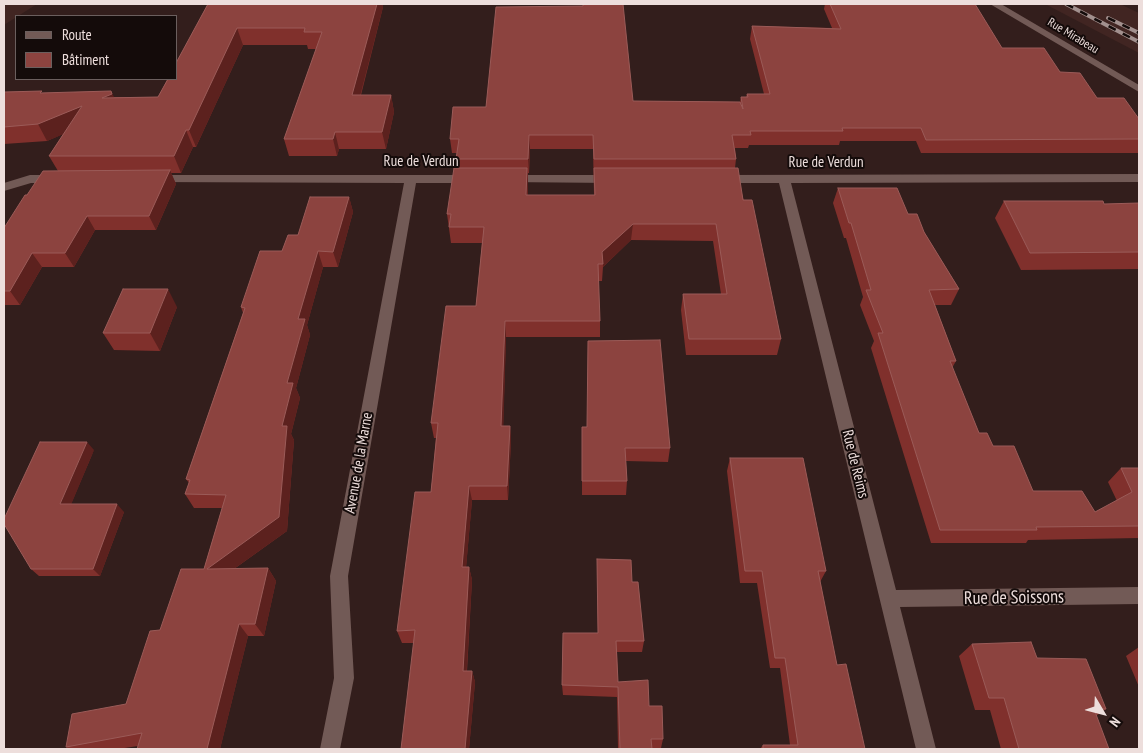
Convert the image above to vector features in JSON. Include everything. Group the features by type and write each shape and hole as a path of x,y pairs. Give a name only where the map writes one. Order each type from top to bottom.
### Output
{"street":[{"name":"Rue Mirabeau","path":"995,4 1139,89"},
{"name":"Avenue de la Marne","path":"330,749 344,678 339,576 411,178"},
{"name":"Rue de Verdun","path":"705,179 1139,178"},
{"path":"4,187 30,180 69,179"},
{"name":"Rue de Verdun","path":"137,179 479,179"},
{"path":"499,179 627,179"},
{"name":"Rue de Reims","path":"784,179 926,749"},
{"name":"Rue de Soissons","path":"888,599 1139,595"}],"shaded area":[{"path":"4,4 37,4 20,15 15,15 15,18 4,25"},
{"path":"1045,4 1120,4 1139,13 1139,53"}],"building":[{"path":"208,4 377,4 352,95 391,95 382,132 335,132 333,139 284,139 322,32 304,32 305,28 237,28 189,130 186,130 174,156 49,156 82,106 38,124 4,127 4,92 111,91 112,94 102,98 158,97 167,80 178,80 178,59"},
{"path":"583,4 623,4 633,101 740,102 743,109 741,97 748,97 747,94 770,94 752,26 841,29 830,4 975,4 1002,48 1044,48 1060,72 1080,73 1097,98 1124,98 1139,119 1139,139 926,140 921,128 842,128 843,131 750,131 751,135 732,135 736,159 594,159 593,135 529,135 528,159 456,159 459,139 450,139 453,107 486,107 496,7 583,6"},
{"path":"454,168 527,168 526,195 595,195 594,168 738,168 743,200 752,200 781,339 689,339 683,294 727,294 716,224 633,224 602,252 603,264 598,264 600,321 505,321 501,426 510,426 507,486 469,486 462,567 469,567 463,671 472,671 465,749 401,749 415,630 397,631 415,492 431,492 438,423 431,423 446,306 476,306 484,227 449,227 451,214 447,214"},
{"path":"170,170 149,216 87,216 65,253 32,253 10,291 4,291 4,228 43,171"},
{"path":"838,188 897,188 908,214 917,214 924,232 959,289 929,290 956,361 950,361 979,433 987,433 993,446 1014,446 1033,491 1082,491 1095,512 1132,492 1121,468 1139,468 1139,526 1036,527 1037,530 940,530 878,333 883,333 866,290 871,290 851,223 849,223"},
{"path":"310,197 349,197 333,252 318,251 298,319 305,319 287,383 293,383 282,426 287,426 279,517 207,569 268,568 255,624 239,624 207,749 137,749 142,733 66,747 72,714 126,704 150,631 160,630 181,569 204,569 226,495 185,494 190,480 186,479 245,308 241,307 260,251 282,251 288,235 298,235"},
{"path":"1004,201 1103,201 1104,204 1139,203 1139,252 1030,253"},
{"path":"123,289 168,289 150,333 103,333"},
{"path":"660,340 670,448 625,448 627,481 582,481 582,427 587,427 588,341"},
{"path":"40,442 87,442 60,504 117,504 93,569 31,569 4,524 4,519"},
{"path":"730,458 803,458 826,571 818,571 837,665 846,664 865,749 763,749 763,745 798,745 785,658 775,658 762,571 745,571"},
{"path":"597,559 631,560 632,582 638,582 644,641 616,641 618,682 648,680 649,706 662,706 663,739 651,739 652,749 620,749 618,687 562,685 563,633 598,633"},
{"path":"1031,642 1037,658 1086,659 1106,709 1094,709 1109,749 1019,749 1004,698 989,698 972,644"}],"railway":[{"path":"1066,4 1139,42"},
{"path":"1108,18 1139,33"}]}
